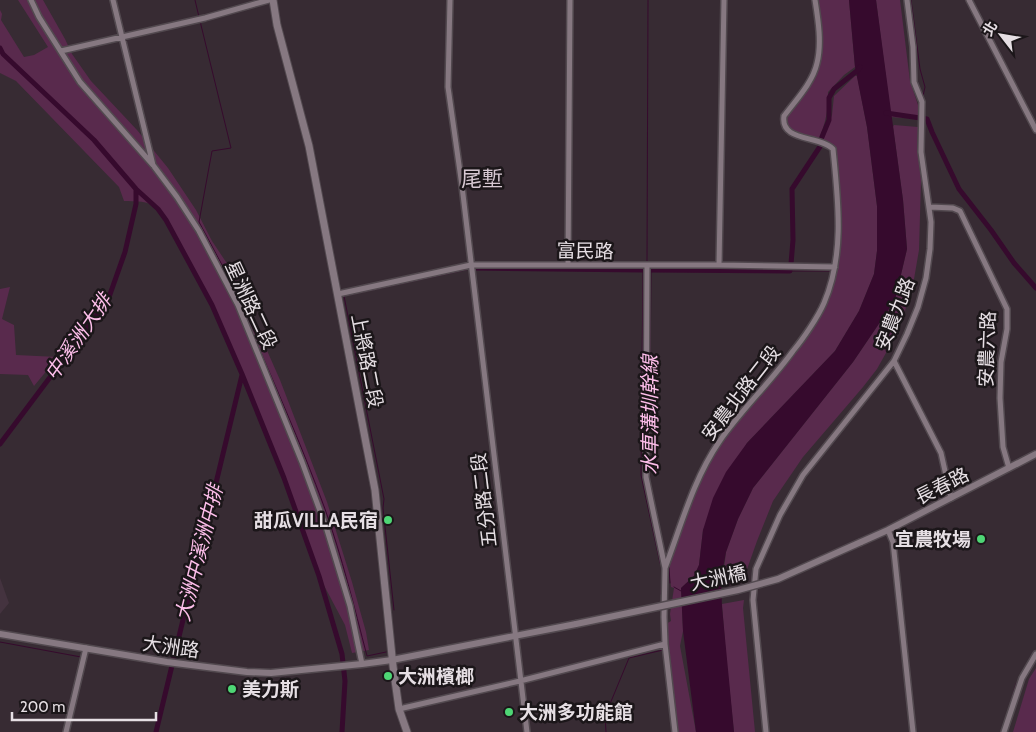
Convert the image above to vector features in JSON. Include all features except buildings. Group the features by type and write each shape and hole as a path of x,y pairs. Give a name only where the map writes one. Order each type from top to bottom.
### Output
{"main road":[{"name":"上將路二段","path":"271,0 309,146 375,490 392,660 399,709 406,732"}],"street":[{"name":"星洲路二段","path":"31,0 80,82 153,165 199,231 238,304 302,462 326,530 350,606 362,664"},
{"path":"113,0 153,165"},
{"path":"60,51 205,18 271,0"},
{"name":"五分路二段","path":"450,0 448,87 462,186 527,732"},
{"path":"568,265 570,0"},
{"path":"719,265 724,0"},
{"name":"安農北路二段","path":"665,568 688,502 718,444 739,415 794,351 824,303 835,267 838,216 832,149 828,144 820,140 797,136 787,131 783,122 784,116 809,81 817,63 819,25 815,0"},
{"name":"安農九路","path":"766,732 753,600 756,569 780,515 803,475 894,361 918,307 926,278 930,249 930,207 922,152 922,102 914,82 913,47 907,0"},
{"path":"968,0 1036,130"},
{"name":"安農六路","path":"930,207 953,208 960,211 1007,310 1000,398 1003,446 1009,468"},
{"name":"富民路","path":"338,294 471,265 835,267"},
{"path":"647,266 646,477 665,568 664,617 675,732"},
{"path":"894,361 941,453 951,498"},
{"name":"長春路","path":"861,542 1036,454"},
{"path":"888,530 893,542 896,563 913,732"},
{"name":"大洲橋","path":"516,636 738,590 778,579 861,542"},
{"name":"大洲路","path":"0,634 166,662 247,672 271,673 362,664"},
{"path":"362,664 516,636"},
{"path":"399,709 520,682 666,644"},
{"path":"66,732 86,648"},
{"path":"1004,732 1022,678 1036,654"}],"shaded area":[{"path":"18,0 43,0 72,54 91,81 137,130 168,168 196,210 212,241 232,271 280,380 327,502 352,582 369,650 352,653 345,625 319,576 284,478 242,374 212,305 166,220 149,203 124,201 119,187 16,81 0,73 0,10 2,14 1,20 24,57 34,55 48,47"},
{"path":"815,0 849,0 855,67 844,75 828,92 826,117 818,140 787,131 784,116 808,84 817,63 819,39"},
{"path":"849,0 876,0 903,200 907,249 895,300 853,362 753,488 738,519 726,552 721,579 734,732 696,732 683,631 681,588 694,576 699,565 703,530 713,498 726,472 747,443 835,351 859,311 874,274 877,251 877,206 867,127 855,67"},
{"path":"876,0 900,0 910,81 919,108 918,119 891,117"},
{"path":"857,76 867,127 877,206 877,251 874,274 859,311 835,351 747,443 703,530 699,565 694,576 681,588 683,631 680,646 696,732 678,732 666,624 671,621 670,614 674,588 671,587 669,569 688,502 718,444 793,351 824,303 835,267 838,239 833,149 822,142 832,115 834,96"},
{"path":"894,125 918,127 917,146 921,180 919,250 914,279 905,311 896,335 877,369 803,457 773,501 745,575 745,582 722,586 726,552 738,519 753,488 853,362 895,300 907,249"},
{"path":"10,287 2,319 14,325 16,355 58,357 34,386 28,375 0,374 0,289"},
{"path":"0,578 9,603 0,614"},
{"path":"744,600 743,608 755,732 734,732 726,657 722,604"},
{"path":"1036,668 1036,732 1013,732 1029,679"}],"waterway":[{"path":"195,0 199,17"},
{"name":"水車溝圳幹線","path":"647,262 648,0"},
{"path":"911,0 920,69 925,87 923,96"},
{"path":"200,21 231,148 212,151 199,222 229,278 239,302"},
{"path":"0,48 3,54 94,140 136,189 158,209 166,220 212,305 284,478 319,576 342,654 345,681 342,732"},
{"path":"822,137 829,120 829,98 834,89 860,67"},
{"path":"886,113 927,119 959,189 1014,263 1036,288"},
{"path":"791,264 793,240 792,189 821,145"},
{"name":"中溪洲大排","path":"0,444 108,300 125,252 136,204 136,189"},
{"path":"475,268 643,270"},
{"path":"394,610 383,508 384,499 344,296 470,269"},
{"path":"643,270 641,475 660,563"},
{"name":"水車溝圳幹線","path":"649,478 651,270"},
{"path":"651,270 790,271"},
{"path":"790,271 830,271"},
{"path":"245,315 325,509 342,563 367,656 386,652"},
{"name":"大洲中溪洲中排","path":"156,732 242,375"},
{"name":"水車溝圳幹線","path":"669,567 670,583"},
{"path":"661,594 662,573"},
{"name":"水車溝圳幹線","path":"674,587 681,591"},
{"path":"0,642 81,657 70,704"},
{"path":"606,732 605,716 629,658 663,650"},
{"path":"1004,725 1016,684 1031,656"}],"place":[{"name":"甜瓜VILLA民宿","path":"388,520"},
{"name":"宜農牧場","path":"981,539"},
{"name":"大洲檳榔","path":"388,676"},
{"name":"美力斯","path":"232,689"},
{"name":"大洲多功能館","path":"509,712"}],"district":[{"name":"尾塹","path":"482,178"}]}
